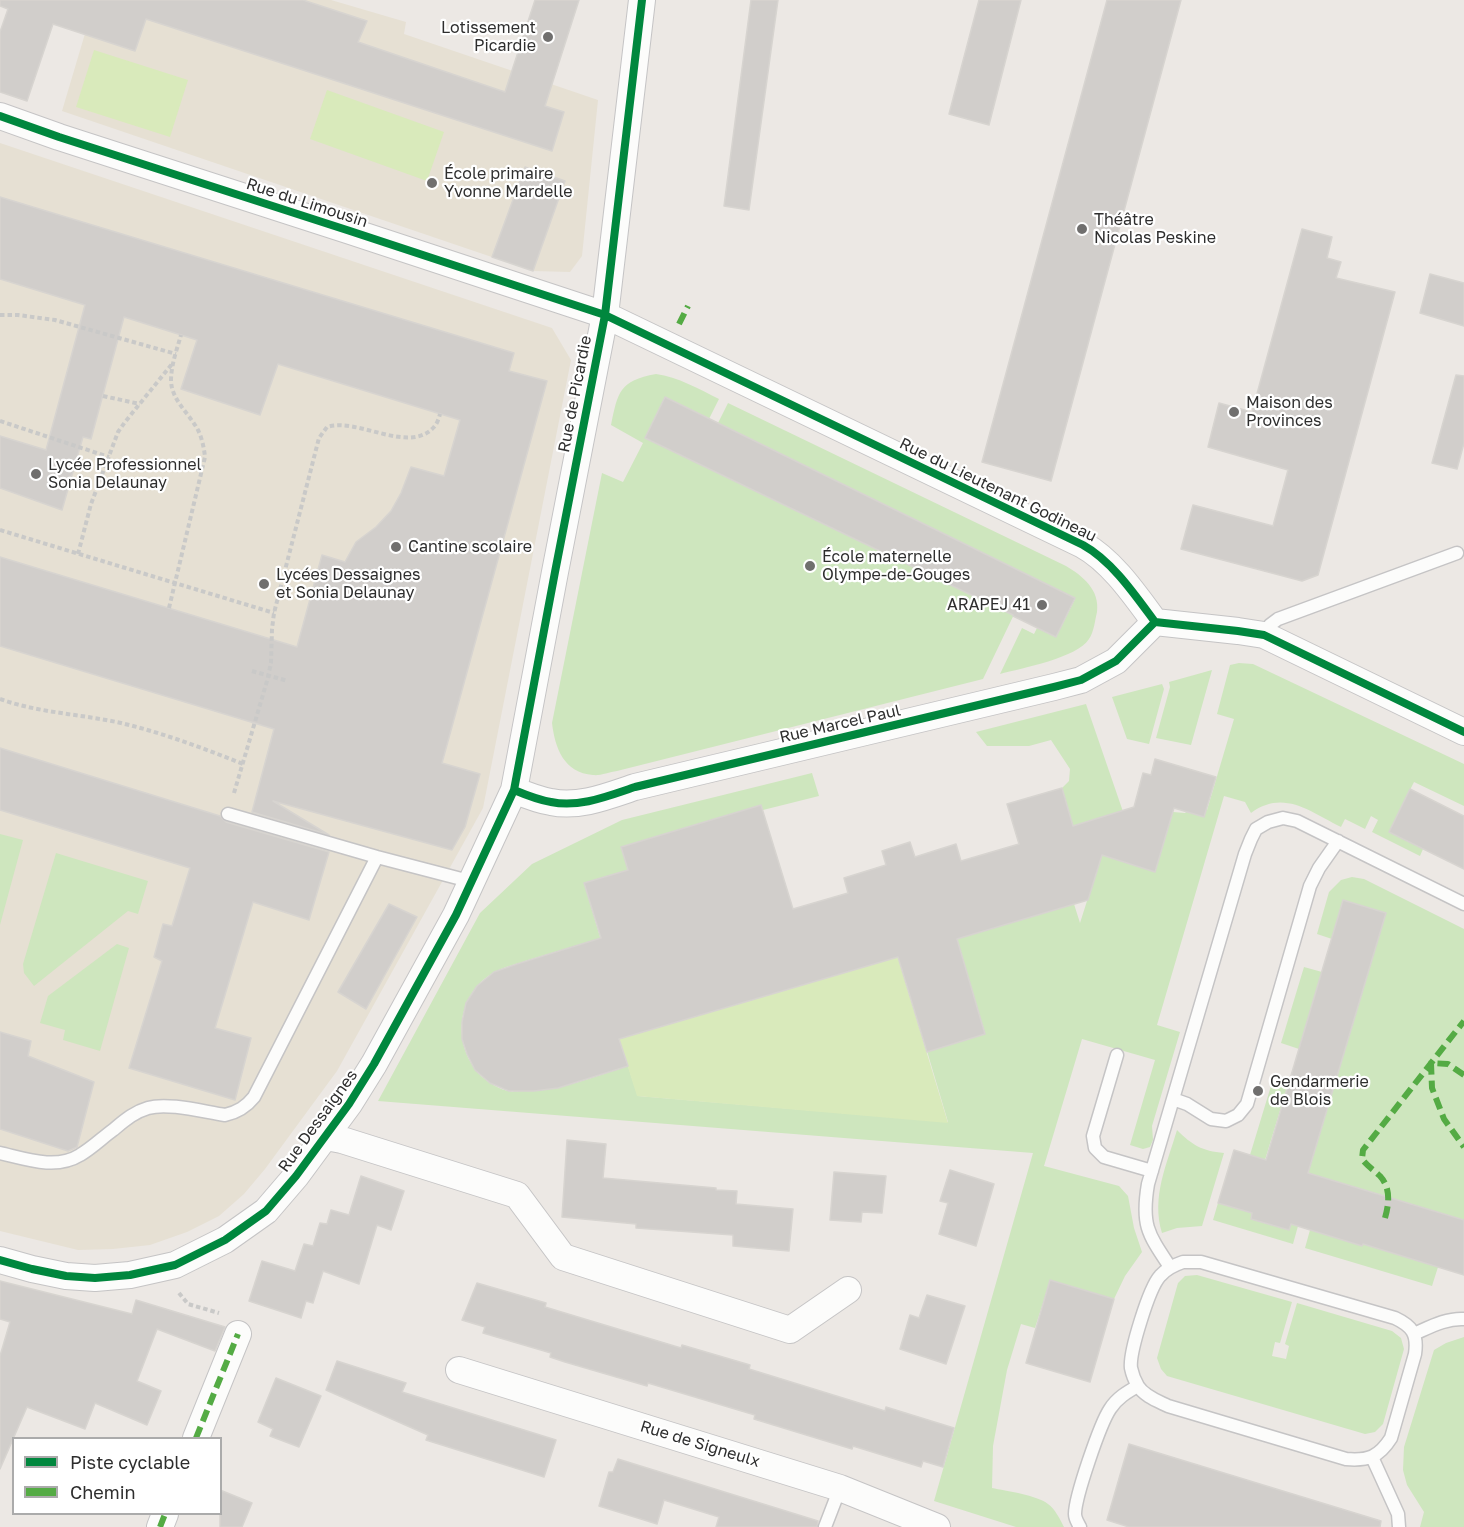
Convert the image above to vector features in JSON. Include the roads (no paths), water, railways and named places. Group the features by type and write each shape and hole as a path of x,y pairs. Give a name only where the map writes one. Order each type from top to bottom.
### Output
{"street":[{"name":"Rue de Picardie","path":"514,790 605,315 642,0"},
{"name":"Rue du Limousin","path":"0,116 605,315"},
{"name":"Rue du Lieutenant Godineau","path":"605,315 1096,552 1155,622"},
{"path":"1155,622 1264,636 1464,732"},
{"name":"Rue Marcel Paul","path":"514,790 552,803 570,804 595,800 635,787 1081,680 1116,661 1155,622"},
{"name":"Rue Dessaignes","path":"0,1260 66,1276 95,1278 130,1275 174,1265 225,1240 266,1211 326,1137 374,1064 473,882 514,790"},
{"name":"Rue Dessaignes","path":"326,1137 517,1195 562,1257 790,1330 848,1290"},
{"path":"196,1437 238,1334"},
{"name":"Rue de Signeulx","path":"459,1370 840,1488 937,1527"}],"lane":[{"path":"1264,636 1270,625 1278,619 1457,553"},
{"path":"228,814 473,882"},
{"path":"1170,1267 1152,1241 1146,1227 1144,1204 1245,854 1256,829 1268,822 1283,818 1297,821 1464,904"},
{"path":"1173,1100 1187,1104 1210,1119 1226,1121 1238,1115 1247,1104 1310,886 1319,868 1338,841"},
{"path":"0,1153 59,1163 81,1155 126,1119 149,1108 164,1106 225,1115 245,1107 254,1096 377,857"},
{"path":"1117,1055 1093,1136 1095,1148 1104,1157 1152,1171"},
{"path":"1183,1262 1202,1262 1395,1318 1406,1324 1414,1334 1417,1344 1416,1354 1391,1438 1384,1449 1372,1457 1359,1460 1346,1459 1168,1406 1150,1397 1138,1386 1131,1368 1132,1351 1150,1293 1158,1277 1170,1267 1183,1262"},
{"path":"1414,1334 1436,1324 1464,1318"},
{"path":"1080,1527 1075,1516 1077,1499 1101,1424 1122,1395 1138,1386"},
{"path":"1372,1457 1398,1514 1399,1527"},
{"path":"825,1527 840,1488"}],"place":[{"name":"Lotissement Picardie","path":"548,37"},
{"name":"École primaire Yvonne Mardelle","path":"432,183"},
{"name":"Théâtre Nicolas Peskine","path":"1082,229"},
{"name":"Maison des Provinces","path":"1234,412"},
{"name":"Lycée Professionnel Sonia Delaunay","path":"36,474"},
{"name":"Cantine scolaire","path":"396,547"},
{"name":"École maternelle Olympe-de-Gouges","path":"810,566"},
{"name":"Lycées Dessaignes et Sonia Delaunay","path":"264,584"},
{"name":"ARAPEJ 41","path":"1042,605"},
{"name":"Gendarmerie de Blois","path":"1258,1091"}]}
